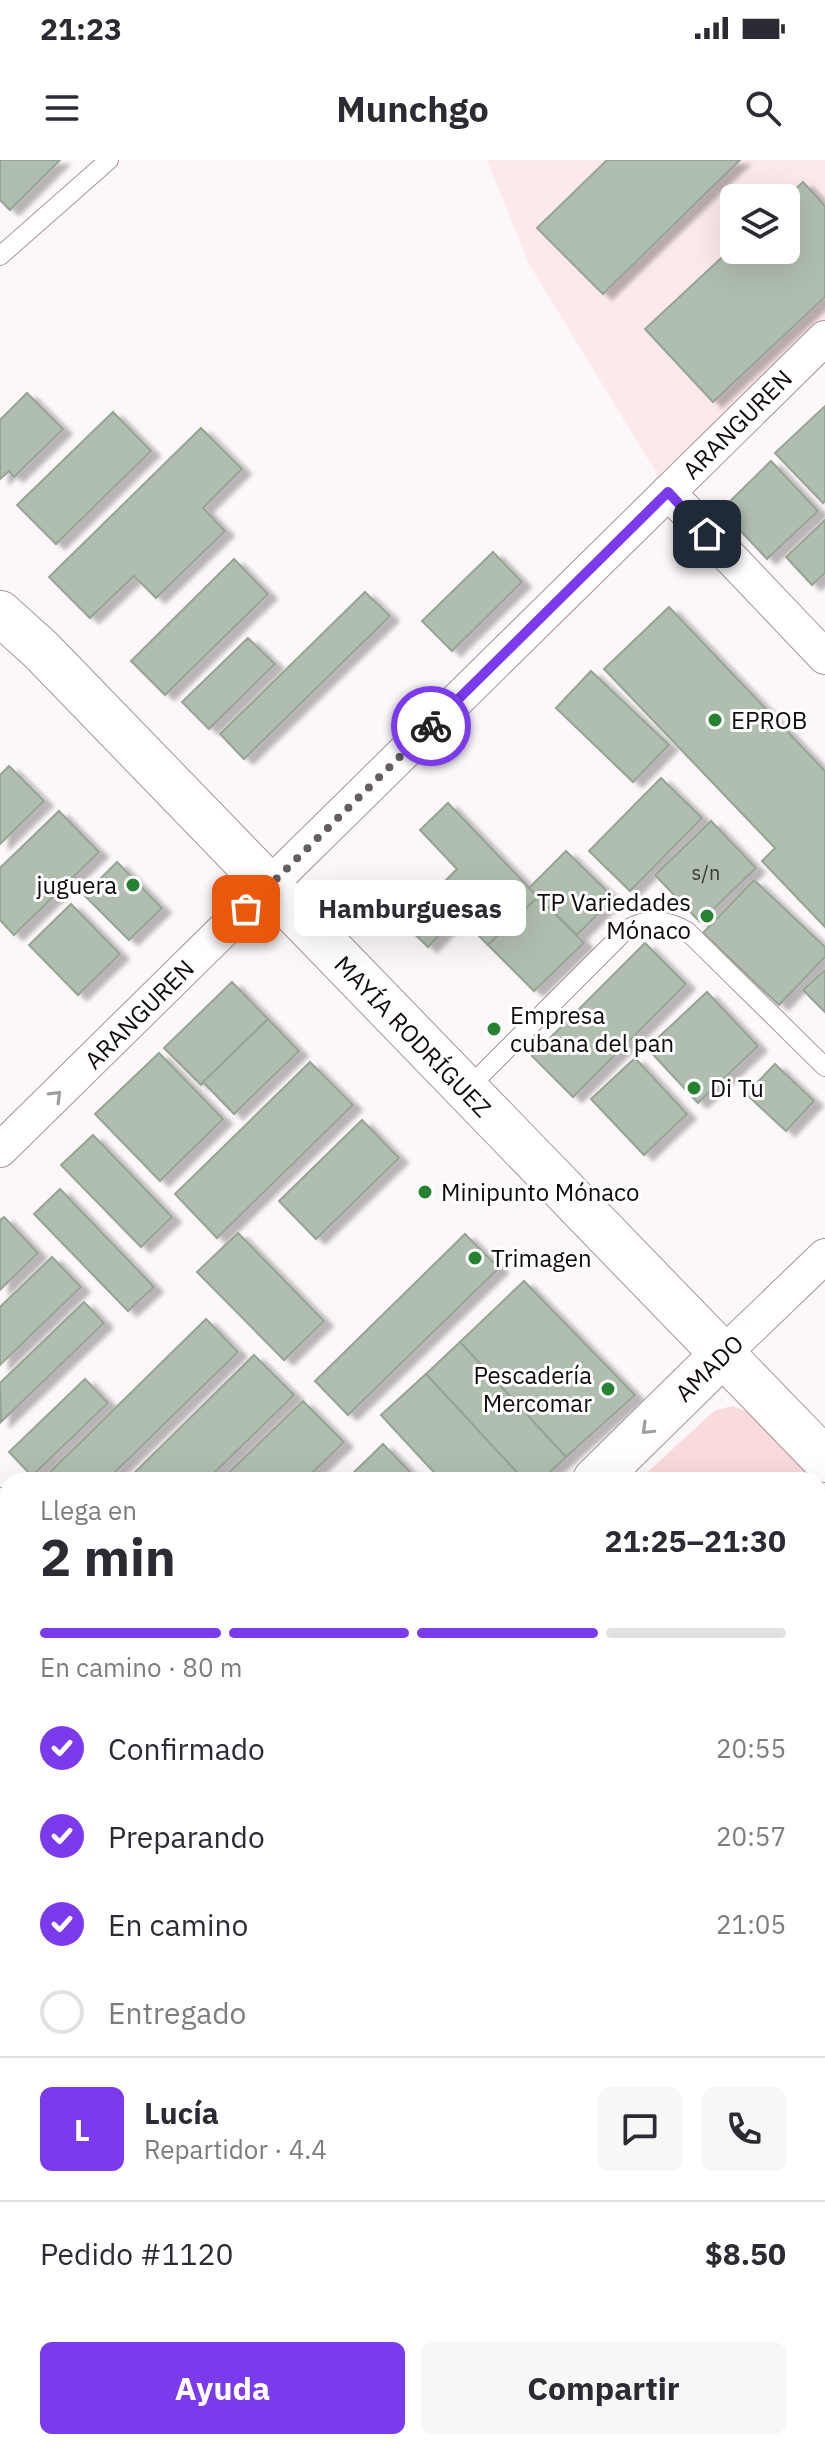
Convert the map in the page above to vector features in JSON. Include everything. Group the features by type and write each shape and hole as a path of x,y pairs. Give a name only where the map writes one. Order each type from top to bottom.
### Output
{"main road":[{"name":"MAYÍA RODRÍGUEZ","path":"0,613 41,650 825,1460"},
{"name":"AMADO","path":"603,1472 722,1355"}],"street":[{"name":"ARANGUREN","path":"0,1150 825,338"},
{"path":"668,492 825,657"},
{"name":"AMADO","path":"722,1355 825,1256"}],"lane":[{"path":"0,256 109,160"},
{"path":"466,1090 627,929 639,922 657,919 671,922 687,931 825,1067"}],"shaded area":[{"path":"487,160 825,160 825,339 668,492 529,264"},
{"path":"732,1406 751,1413 807,1472 648,1472 714,1411"}],"building":[{"path":"0,160 60,160 10,210 0,200"},
{"path":"607,160 740,160 603,294 537,228"},
{"path":"803,182 825,206 825,297 713,402 645,329 720,259 720,264 800,264 800,185"},
{"path":"27,393 63,429 14,477 9,471 0,479 0,420"},
{"path":"825,406 825,501 823,503 775,453"},
{"path":"113,412 151,451 56,544 17,505"},
{"path":"201,428 242,469 203,508 225,531 156,598 134,576 90,618 49,577"},
{"path":"771,461 818,511 767,559 721,510"},
{"path":"825,520 825,573 812,585 786,557"},
{"path":"493,552 522,582 452,651 422,621"},
{"path":"234,559 268,594 165,695 131,661"},
{"path":"365,592 390,616 244,759 220,734"},
{"name":"EPROB","path":"669,607 825,771 825,927 762,861 775,848 604,669"},
{"path":"248,638 275,664 209,729 182,702"},
{"path":"591,671 669,745 633,782 556,708"},
{"path":"9,766 44,801 0,844 0,775"},
{"path":"661,778 702,818 630,891 589,851"},
{"path":"448,803 538,897 488,945 435,891 457,869 420,830"},
{"path":"59,811 99,852 14,935 0,920 0,868"},
{"path":"711,821 756,868 700,922 655,875"},
{"path":"566,851 614,898 577,935 529,888"},
{"path":"117,862 162,908 129,940 84,895"},
{"path":"754,880 825,947 825,957 779,1005 703,933"},
{"path":"419,892 451,923 428,947 395,915"},
{"path":"538,897 584,943 534,991 488,945"},
{"path":"71,904 120,954 78,995 29,945"},
{"path":"645,943 686,984 573,1097 532,1056"},
{"path":"825,970 825,1012 803,990"},
{"path":"232,982 268,1019 201,1085 164,1048"},
{"path":"707,992 758,1046 698,1103 647,1048"},
{"path":"268,1019 299,1051 234,1114 203,1082"},
{"path":"159,1053 223,1119 160,1181 95,1114"},
{"path":"635,1058 687,1114 644,1155 591,1099"},
{"path":"310,1062 353,1105 217,1238 175,1194"},
{"path":"775,1064 814,1101 786,1131 746,1094"},
{"path":"362,1120 399,1158 316,1239 279,1201"},
{"path":"93,1135 172,1217 141,1247 61,1165"},
{"path":"60,1189 154,1287 128,1311 34,1214"},
{"path":"4,1217 38,1253 0,1290 0,1220"},
{"path":"238,1233 324,1321 284,1360 197,1272"},
{"path":"465,1234 499,1268 348,1415 315,1381"},
{"path":"52,1257 81,1287 0,1365 0,1307"},
{"path":"524,1281 635,1395 566,1457 460,1342"},
{"path":"84,1302 104,1323 1,1422 0,1383"},
{"path":"206,1319 238,1352 115,1472 50,1472"},
{"path":"460,1342 566,1457 550,1472 517,1472 426,1374"},
{"path":"254,1355 294,1395 215,1472 135,1472"},
{"path":"426,1374 517,1472 434,1472 381,1415"},
{"path":"85,1379 108,1403 36,1472 28,1472 9,1452"},
{"path":"303,1401 344,1442 313,1472 229,1472"},
{"path":"383,1444 410,1472 354,1472"}],"way so far":[{"path":"246,909 431,726"}],"place":[{"name":"EPROB","path":"715,720"},
{"name":"juguera","path":"133,885"},
{"name":"Hamburguesas","path":"246,909"},
{"name":"TP Variedades Mónaco","path":"707,916"},
{"name":"Empresa cubana del pan","path":"494,1029"},
{"name":"Di Tu","path":"694,1088"},
{"name":"Minipunto Mónaco","path":"425,1192"},
{"name":"Trimagen","path":"475,1258"},
{"name":"Pescadería Mercomar","path":"608,1389"}],"route":[{"path":"431,726 668,492 707,534"}]}
